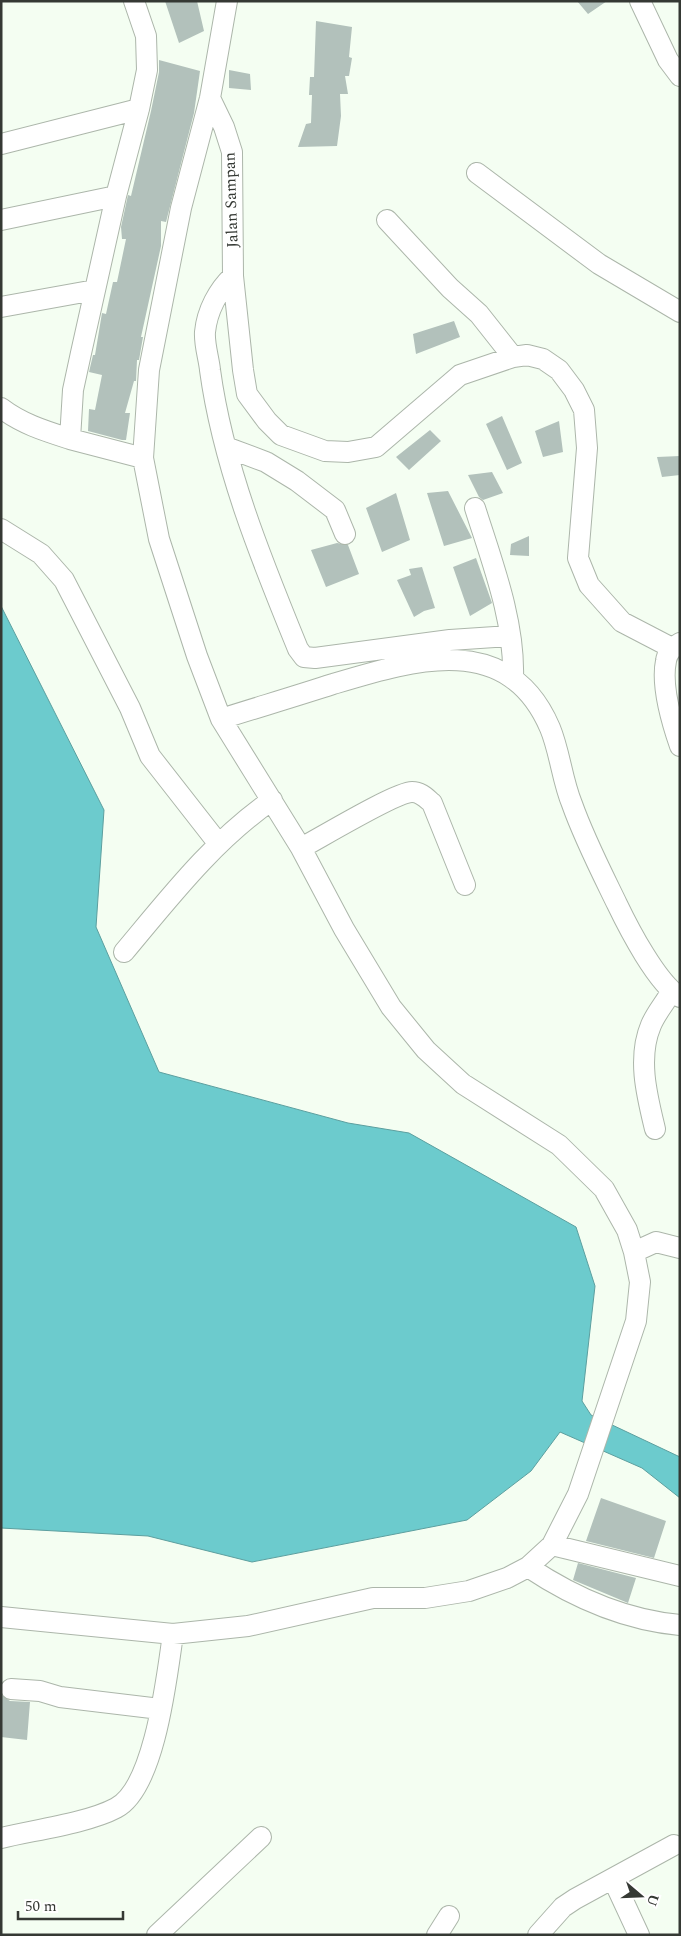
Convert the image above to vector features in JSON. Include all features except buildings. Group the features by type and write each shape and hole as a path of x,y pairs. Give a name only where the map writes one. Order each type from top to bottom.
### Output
{"street":[{"path":"70,439 73,390 116,196 140,109 148,70 146,36 134,1"},
{"path":"1,1617 173,1634 248,1626 373,1598 425,1598 469,1591 508,1578 528,1567 552,1545 578,1494 636,1322 640,1282 634,1252 627,1230 604,1189 559,1145 463,1084 426,1050 391,1007 344,930 301,848 221,719 159,539 143,458 149,370 181,208 210,98 227,1"},
{"path":"640,1 668,60 680,76"},
{"name":"Jalan Sampan","path":"210,98 224,127 232,152 233,276 242,370 248,394 267,421 281,434 325,451 348,452 376,446 460,375 513,356"},
{"path":"1,144 140,109"},
{"path":"477,174 599,264 680,312"},
{"path":"1,220 116,196"},
{"path":"387,220 450,288 479,314 513,356 527,355 543,359 559,370 574,390 584,410 587,448 578,558 589,585 622,622 676,646 666,660 666,688 676,723 680,746"},
{"path":"233,276 220,288 205,333 212,384 226,447 249,520 298,649 304,657 314,658 450,640 510,636"},
{"path":"1,307 95,290"},
{"path":"1,408 12,417 70,439 143,458"},
{"path":"226,447 266,462 297,481 335,510 346,534"},
{"path":"475,508 492,562 514,653 513,678"},
{"path":"1,529 41,554 64,580 130,708 150,756 218,843"},
{"path":"221,719 379,670 439,659 490,667 513,678 535,702 550,728 571,804 599,867 646,956 676,994 650,1026 645,1047 645,1089 655,1129"},
{"path":"301,848 391,800 410,792 421,794 432,803 465,885"},
{"path":"124,952 218,843 272,800"},
{"path":"634,1252 656,1242 680,1248"},
{"path":"552,1545 680,1576"},
{"path":"528,1567 565,1591 597,1604 658,1623 680,1626"},
{"path":"1,1838 96,1816 118,1808 140,1780 150,1757 173,1634"},
{"path":"11,1689 40,1691 60,1697 160,1709"},
{"path":"157,1935 261,1837"},
{"path":"538,1935 563,1907 674,1846"},
{"path":"613,1878 639,1935"},
{"path":"437,1935 449,1916"}],"water":[{"path":"1,606 104,810 96,927 159,1072 348,1123 409,1133 576,1227 595,1286 582,1401 591,1415 680,1457 680,1498 642,1468 560,1432 531,1471 467,1520 252,1562 148,1536 1,1528"}]}
